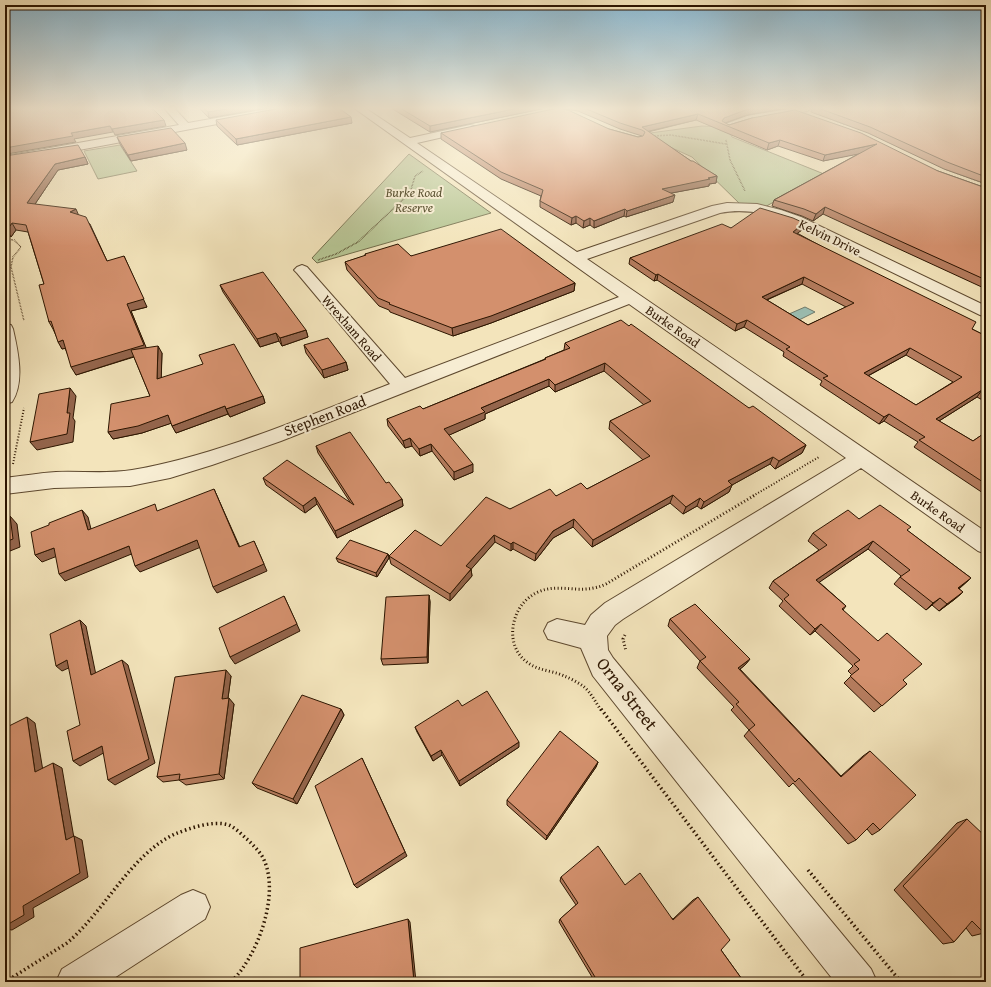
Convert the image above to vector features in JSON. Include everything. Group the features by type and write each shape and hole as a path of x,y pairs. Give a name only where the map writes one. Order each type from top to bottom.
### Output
{"street":[{"path":"5,159 35,154"},
{"name":"Burke Road","path":"426,154 986,544"},
{"name":"Kelvin Drive","path":"575,258 717,209 737,206 753,207 774,211 796,220 986,312"},
{"name":"Wrexham Road","path":"302,270 402,386"},
{"name":"Stephen Road","path":"5,486 47,481 130,478 170,470 234,451 633,297"},
{"path":"5,329 10,362 9,383 5,398"},
{"name":"Orna Street","path":"858,982 603,667 596,656 593,647 593,638 601,621 614,611 862,458"},
{"path":"557,632 593,638"},
{"path":"75,982 194,906"}],"path":[{"path":"729,154 734,171 746,194"},
{"path":"941,167 986,184"},
{"path":"317,260 336,254 358,242 410,193 415,176 424,170"},
{"path":"808,982 584,687 566,677 533,666 524,660 516,651 511,633 517,611 522,603 530,596 557,587 588,590 608,583 821,456"}],"green space":[{"path":"86,154 126,154 137,171 98,179"},
{"name":"Burke Road Reserve","path":"409,154 491,213 317,263 312,258"},
{"path":"686,154 774,154 824,174 763,208 742,206 692,157"}],"water":[{"path":"805,307 815,312 799,320 789,314"}],"building":[{"path":"18,154 83,154 85,157 55,164 27,203 76,209 70,212 86,217 107,261 124,256 144,299 127,304 144,345 71,367 63,340 58,342 51,321 49,322 39,285 44,284 26,225 12,223 7,230 7,223 5,222 5,156"},
{"path":"473,154 681,154 717,176 708,178 710,179 662,189 675,195 627,211 625,209 594,221 590,218 584,221 576,216 572,218 540,201 543,190 501,172"},
{"path":"858,154 904,154 938,171 986,188 986,192 982,194 986,196 986,280 825,207 816,214 774,200"},
{"path":"930,154 986,154 986,177"},
{"path":"760,208 793,218 804,223 793,232 976,322 972,329 986,336 986,392 982,390 936,419 973,441 986,432 986,484 919,440 925,437 889,414 884,417 823,378 828,376 786,349 790,347 747,320 737,324 630,258 722,224 731,228","holes":["804,277 854,303 808,325 762,297","910,348 962,377 916,405 864,373"]},
{"path":"501,229 575,283 491,316 452,328 389,304 390,303 378,298 345,262 398,244 411,256"},
{"path":"263,272 306,330 280,338 276,333 257,339 220,285"},
{"path":"621,320 629,326 631,324 749,408 753,406 806,445 779,461 773,457 728,481 732,485 704,502 700,498 686,507 673,495 593,540 574,519 553,531 536,554 513,542 511,544 494,535 466,566 471,569 450,594 389,556 415,530 441,546 486,497 510,509 550,489 556,496 581,483 587,489 650,456 610,421 651,401 605,363 555,385 549,379 481,408 485,412 444,429 473,464 454,472 431,444 419,449 410,438 403,441 387,419 420,406 423,409 546,359 545,358 570,348 565,343"},
{"path":"328,338 346,362 322,370 304,345"},
{"path":"234,344 263,396 226,409 225,406 172,426 168,415 138,426 108,432 111,404 150,396 131,350 158,346 157,379 203,364 199,355"},
{"path":"70,388 67,413 70,413 67,434 30,442 39,394"},
{"path":"350,432 386,483 389,482 402,499 335,531 315,497 303,506 263,478 287,460 354,505 316,446"},
{"path":"214,489 239,547 254,541 264,564 213,587 197,540 135,566 129,546 59,574 54,548 35,555 31,532 82,510 88,530 155,504 157,511"},
{"path":"880,505 911,527 907,530 971,578 958,588 963,592 947,604 940,598 933,603 900,577 910,570 873,541 816,580 846,606 842,609 878,641 887,633 922,664 903,680 907,684 882,706 850,676 859,669 854,664 860,660 821,624 815,629 784,599 789,595 773,581 827,545 813,533 848,510 859,519"},
{"path":"10,516 13,539 5,542 5,518"},
{"path":"350,540 388,554 376,573 336,558"},
{"path":"429,595 427,657 381,659 386,597"},
{"path":"284,596 297,624 230,657 219,628"},
{"path":"695,604 750,659 738,668 841,777 870,751 916,795 880,830 873,823 856,840 799,778 795,782 749,730 755,725 736,704 739,702 700,661 706,657 670,619"},
{"path":"80,620 91,675 122,660 149,759 108,780 102,746 73,761 67,731 80,725 67,660 56,666 50,634"},
{"path":"226,670 222,699 229,698 219,774 179,780 180,774 157,777 175,677"},
{"path":"487,691 519,742 459,781 441,750 431,756 415,727 458,700 462,706"},
{"path":"302,695 341,709 293,799 252,783"},
{"path":"27,717 35,772 53,763 66,840 74,836 80,873 23,906 24,915 5,926 5,728"},
{"path":"560,731 598,762 547,836 507,800"},
{"path":"362,758 405,852 354,885 315,786"},
{"path":"967,819 986,837 986,931 984,933 972,921 954,942 903,886"},
{"path":"598,846 625,885 640,873 673,920 698,897 730,940 721,950 744,982 598,982 560,919 578,903 561,877"},
{"path":"408,919 414,982 300,982 300,948"}]}
